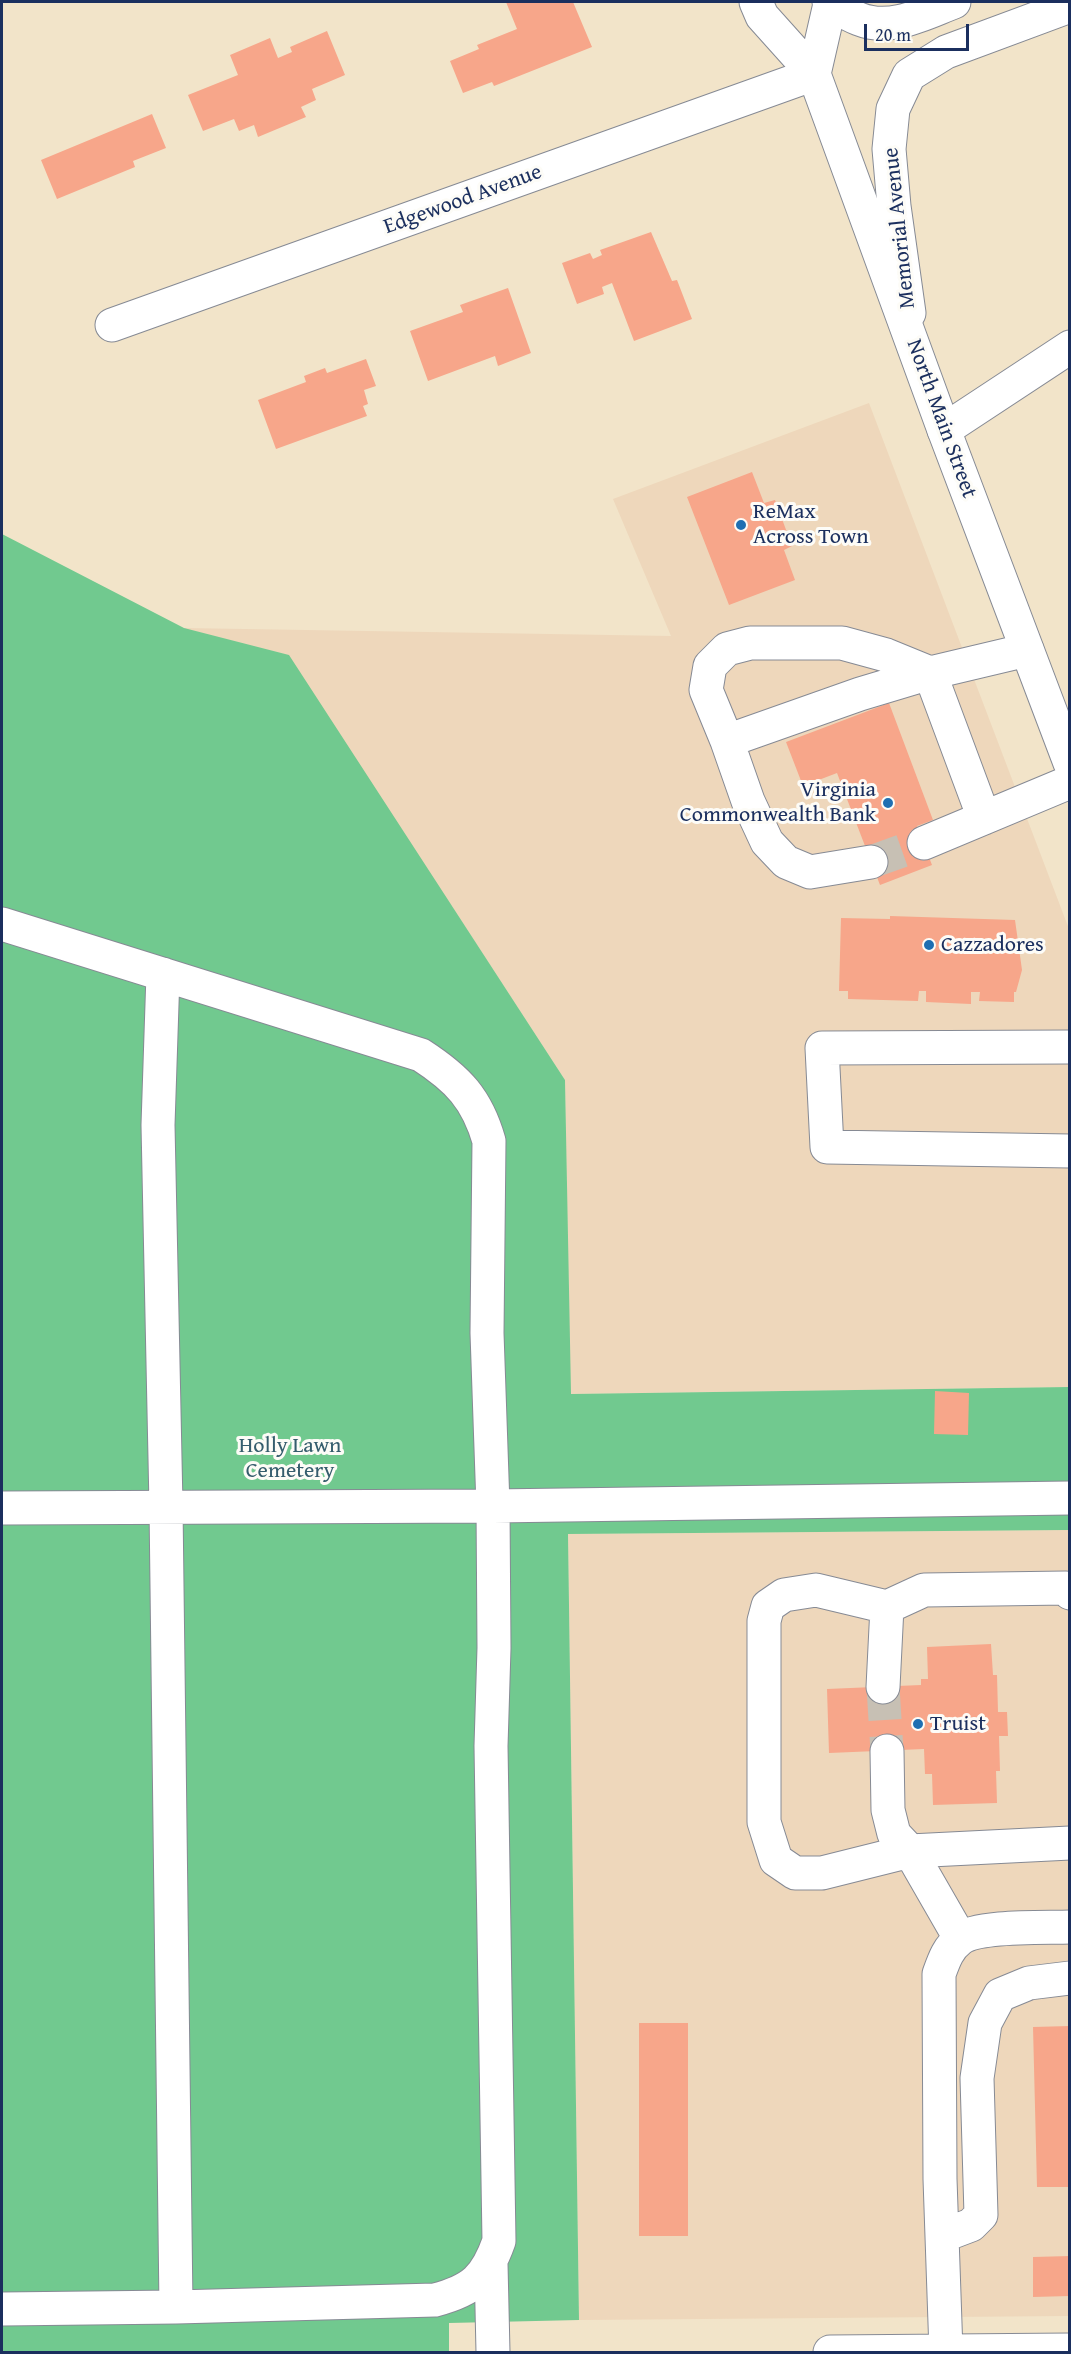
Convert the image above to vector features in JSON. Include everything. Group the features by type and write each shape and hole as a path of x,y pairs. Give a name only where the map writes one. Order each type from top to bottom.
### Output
{"street":[{"name":"North Main Street","path":"756,2 762,16 814,74 944,430 1070,763"},
{"path":"814,74 829,3 861,20 884,24 912,18 954,2"},
{"name":"Memorial Avenue","path":"914,344 894,206 889,149 893,109 909,75 946,52 1070,6"},
{"name":"Edgewood Avenue","path":"112,325 814,74"},
{"path":"944,430 1070,347"},
{"path":"871,862 810,872 786,862 766,842 706,690 710,666 727,649 750,643 842,643 886,654 930,673 984,818"},
{"path":"726,741 860,694 930,673 1027,650"},
{"path":"924,843 1070,782"},
{"path":"2,924 421,1055 447,1072 469,1095 484,1123 489,1141 487,1333 493,1506 494,1648 491,1746 499,2241 491,2264 493,2352"},
{"path":"163,974 158,1125 166,1506 176,2307"},
{"path":"1070,1047 822,1048 827,1147 1070,1151"},
{"path":"2,1508 493,1506 1070,1498"},
{"path":"1070,1593 1066,1588 924,1590 887,1607 816,1590 784,1595 768,1606 764,1621 764,1822 776,1860 795,1873 822,1873 910,1851 1070,1843"},
{"path":"884,1687 887,1607"},
{"path":"887,1751 888,1810 894,1834 910,1851 960,1938"},
{"path":"946,2352 942,2236 939,1974 946,1954 960,1938 975,1931 1070,1927"},
{"path":"942,2236 971,2225 981,2215 977,2078 985,2023 1000,1995 1029,1983 1070,1978"},
{"path":"2,2309 435,2300 454,2295 475,2283 491,2264"},
{"path":"830,2352 1070,2350"}],"shaded area":[{"path":"869,403 1069,929 1069,1387 570,1394 565,1080 451,905 184,628 671,636 613,499"},
{"path":"1069,1530 1069,2316 579,2320 568,1534"}],"green space":[{"name":"Holly Lawn Cemetery","path":"2,534 184,628 289,655 565,1080 571,1394 1069,1387 1069,1530 568,1534 579,2320 449,2323 449,2352 2,2352"}],"building":[{"path":"506,2 573,2 592,47 494,86 492,82 463,93 450,61 479,49 477,45 517,29"},
{"path":"327,31 345,75 312,89 316,100 301,107 306,117 258,137 254,125 239,131 234,119 203,131 188,95 238,75 230,55 270,38 278,58 292,52 290,47"},
{"path":"152,114 166,148 133,161 135,167 57,199 41,160"},
{"path":"651,232 672,281 677,280 692,319 634,341 612,283 602,287 604,294 577,304 562,263 590,253 593,259 602,255 600,250"},
{"path":"508,288 531,353 498,366 495,356 428,381 410,331 463,312 460,305"},
{"path":"366,359 376,386 364,390 368,404 363,406 367,416 276,449 258,400 306,382 304,376 325,368 327,373"},
{"name":"ReMax Across Town","path":"752,472 764,503 775,500 792,546 784,550 795,580 729,605 687,497"},
{"name":"Virginia Commonwealth Bank","path":"889,703 933,820 917,826 932,865 880,885 837,773 803,786 786,742"},
{"name":"Cazzadores","path":"890,916 1015,920 1022,970 1016,992 1014,992 1014,1002 979,1001 980,992 971,992 971,1004 926,1002 926,991 919,991 918,1001 848,999 848,991 839,991 841,918 890,919"},
{"path":"935,1391 969,1393 968,1435 934,1434"},
{"name":"Truist","path":"991,1644 993,1675 997,1675 998,1712 1007,1712 1008,1736 999,1736 1000,1771 996,1771 997,1803 933,1805 932,1774 925,1774 924,1749 829,1753 827,1689 921,1685 921,1679 928,1679 927,1647"},
{"path":"639,2023 688,2023 688,2236 639,2236"},
{"path":"1070,2026 1070,2187 1037,2187 1033,2027"},
{"path":"1070,2256 1070,2296 1033,2297 1033,2257"}],"tunnel":[{"path":"871,862 924,843"},
{"path":"883,1687 887,1751"}],"place":[{"name":"ReMax Across Town","path":"741,525"},
{"name":"Virginia Commonwealth Bank","path":"888,803"},
{"name":"Cazzadores","path":"929,945"},
{"name":"Truist","path":"918,1724"}]}
